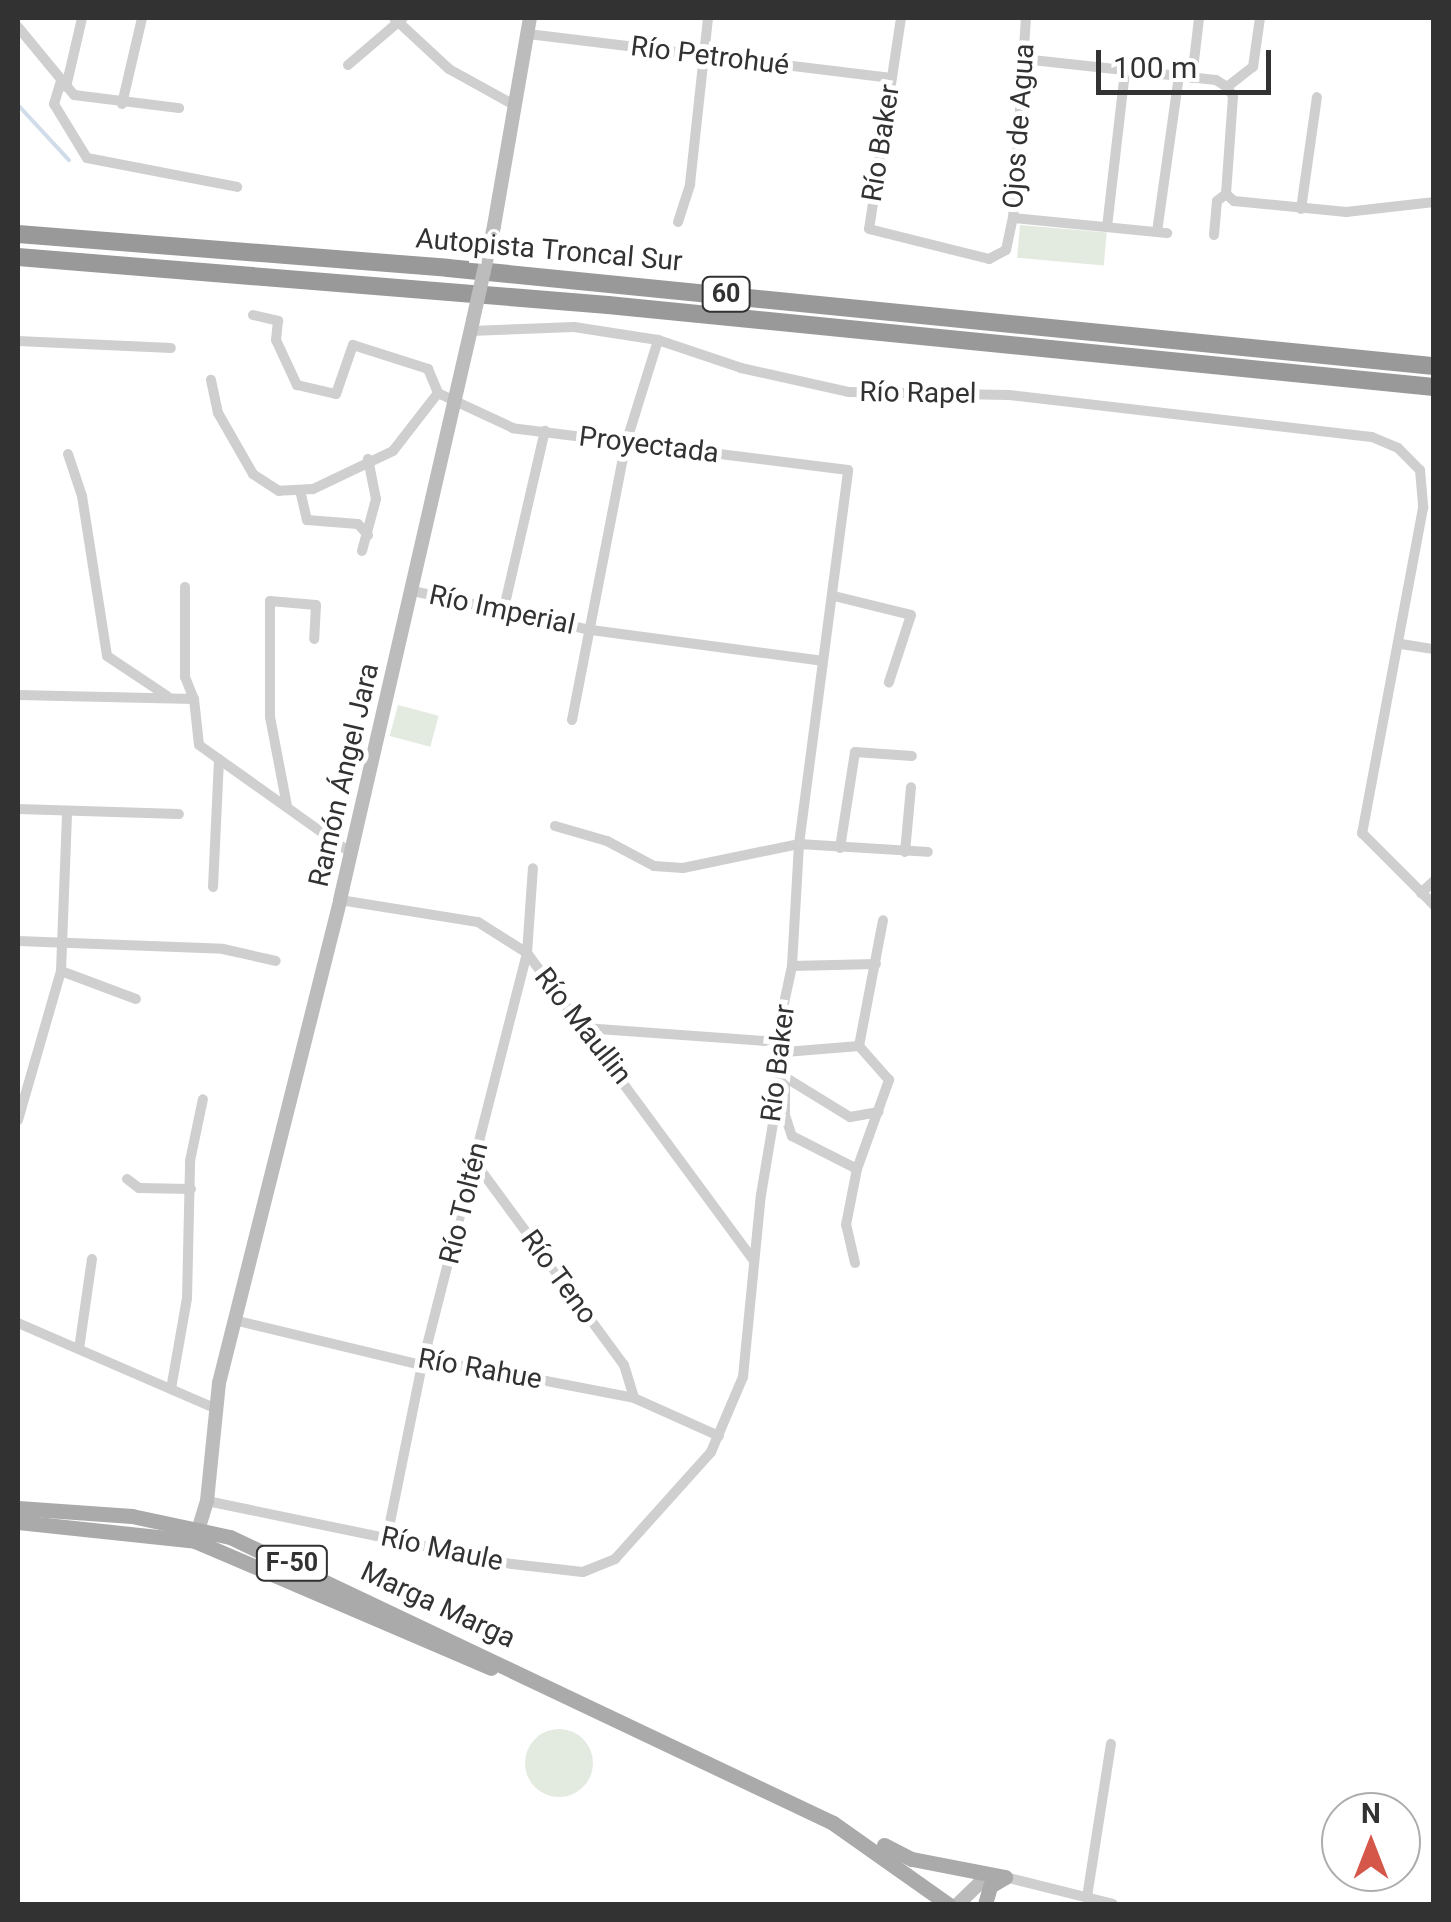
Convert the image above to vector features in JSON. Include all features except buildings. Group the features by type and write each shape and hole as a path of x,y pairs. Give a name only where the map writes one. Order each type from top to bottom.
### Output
{"highway":[{"name":"Autopista Troncal Sur","path":"18,234 488,272 1434,366"},
{"name":"Autopista Troncal Sur","path":"18,257 590,303 1434,387"}],"main road":[{"name":"Ramón Ángel Jara","path":"197,1534 207,1500 214,1408 413,591 494,226 530,18"},
{"name":"Marga Marga","path":"18,1508 197,1534 300,1566 833,1823 948,1904"},
{"name":"Marga Marga","path":"18,1522 197,1534"},
{"path":"833,1823 912,1858 1005,1877"},
{"path":"958,1904 984,1880 1005,1877"},
{"path":"986,1904 990,1886 1005,1877"}],"street":[{"path":"24,18 19,29 74,95 122,104 179,108"},
{"path":"82,18 54,104 87,158 237,188"},
{"path":"122,104 142,18"},
{"path":"348,65 398,18 449,69 514,105"},
{"path":"678,222 690,184 708,18"},
{"name":"Río Baker","path":"901,18 877,146 873,234 990,259 1006,250 1010,235"},
{"name":"Ojos de Agua","path":"1010,235 1026,18"},
{"path":"1013,218 1162,232 1199,18"},
{"path":"1227,86 1254,67 1260,18"},
{"name":"Río Petrohué","path":"528,34 891,78"},
{"path":"1023,59 1186,77 1227,86 1233,96 1226,194 1217,201 1214,235"},
{"path":"1107,227 1125,71"},
{"path":"1301,209 1317,97"},
{"path":"1226,194 1234,201 1346,212 1434,202"},
{"name":"Proyectada","path":"253,315 278,320 276,340 297,385 336,394 353,345 428,369 438,393 513,428 848,470"},
{"name":"Río Rapel","path":"471,325 574,326 658,340 740,368 850,392 1009,395 1372,438 1398,448 1420,470"},
{"path":"572,720 626,443 658,340"},
{"path":"18,341 171,348"},
{"path":"211,380 218,413 253,474 279,492 300,490 393,451 438,393"},
{"path":"504,608 545,432"},
{"path":"68,454 82,496 107,656 169,697"},
{"path":"362,550 376,499 368,459"},
{"name":"Río Baker","path":"561,1571 583,1572 614,1559 719,1436 743,1376 754,1260 785,1052 776,1036 792,966 799,844 848,470"},
{"path":"1434,472 1420,470 1423,508 1402,644 1362,833 1434,906"},
{"path":"300,490 307,520 358,524 368,535"},
{"path":"185,587 185,676 194,699 195,738 351,852"},
{"name":"Río Imperial","path":"413,591 590,630"},
{"path":"834,596 911,615 889,682"},
{"path":"287,806 270,718 270,602 316,604 314,639"},
{"path":"590,630 822,661"},
{"path":"1402,644 1434,649"},
{"path":"18,694 194,699"},
{"path":"840,848 855,752 912,756"},
{"path":"212,886 219,758"},
{"path":"905,852 911,787"},
{"path":"18,809 179,814"},
{"path":"18,1120 20,1101 61,971 66,813"},
{"path":"555,826 607,841 654,866 683,868 799,844 928,852"},
{"name":"Río Toltén","path":"386,1536 422,1364 527,953 533,868"},
{"path":"1421,893 1434,881"},
{"name":"Río Maullin","path":"340,900 478,922 527,953 754,1260"},
{"path":"859,1046 883,920"},
{"path":"18,941 223,950 276,961"},
{"path":"792,966 876,964"},
{"path":"61,971 136,999"},
{"path":"584,1028 764,1041 776,1036"},
{"path":"858,1169 792,1136 785,1116 785,1052 859,1046"},
{"path":"855,1263 846,1224 858,1169 883,1108 889,1080 859,1046"},
{"path":"788,1078 850,1116 872,1117 883,1108"},
{"path":"171,1389 187,1298 191,1189 203,1099"},
{"name":"Río Teno","path":"474,1161 624,1365 634,1398"},
{"path":"127,1179 138,1188 191,1189"},
{"path":"79,1349 92,1259"},
{"name":"Río Rahue","path":"234,1320 422,1364 468,1366 634,1398 719,1436"},
{"path":"18,1323 214,1408"},
{"name":"Río Maule","path":"207,1500 561,1571"},
{"path":"1087,1897 1111,1744"},
{"path":"1005,1877 1113,1904"}],"shaded area":[{"path":"1020,225 1107,233 1104,265 1017,258"},
{"path":"398,705 439,716 430,747 390,736"},
{"path":"559,1729 583,1739 593,1763 583,1787 559,1797 535,1787 525,1763 535,1739"}],"waterway":[{"path":"18,105 69,160"}]}
